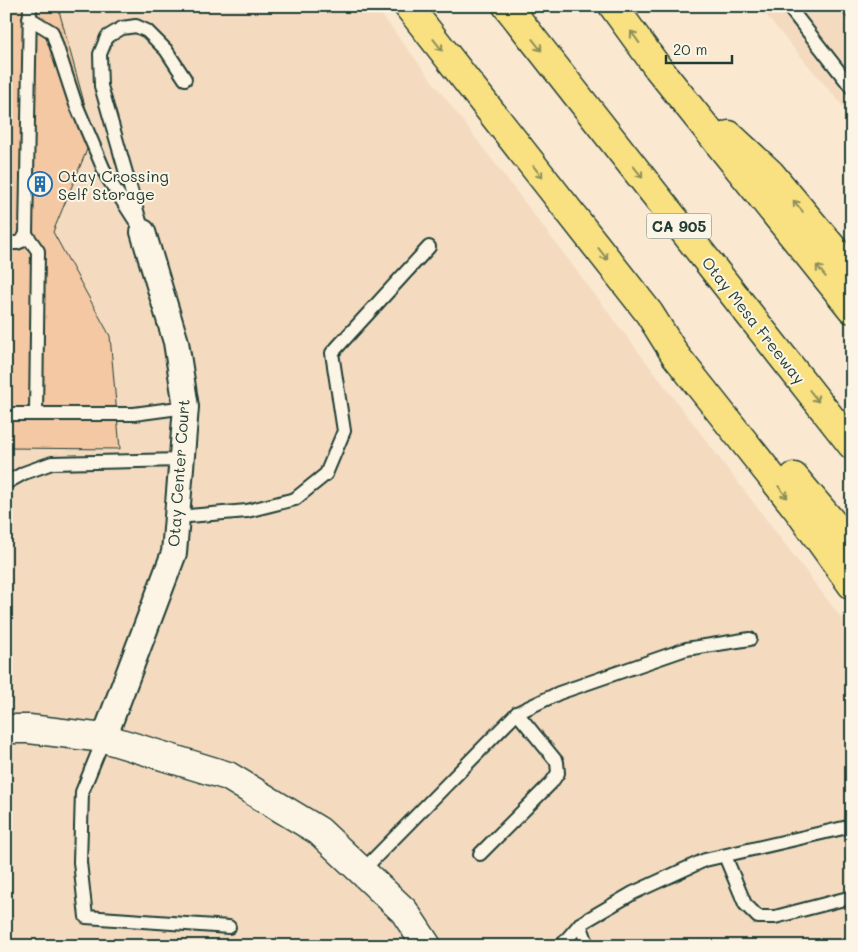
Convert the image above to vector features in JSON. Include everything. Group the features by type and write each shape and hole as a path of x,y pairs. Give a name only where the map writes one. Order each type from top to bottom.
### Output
{"highway":[{"path":"408,6 649,313 676,356 798,510 852,585"},
{"name":"Otay Mesa Freeway","path":"507,6 852,445"},
{"path":"613,6 658,68 852,309"},
{"path":"658,68 770,173 852,271"},
{"path":"649,313 685,346 852,546"}],"street":[{"name":"Otay Center Court","path":"104,738 174,553 186,407 176,342 143,232"},
{"path":"6,729 29,729 104,738 228,776 319,831 404,911 427,946"}],"lane":[{"path":"788,6 852,88"},
{"path":"30,12 52,32 75,102 107,176 143,232"},
{"path":"6,243 22,241 26,234 30,12"},
{"path":"143,232 101,86 100,54 107,37 122,28 136,26 147,31 166,50 186,80"},
{"path":"26,234 38,251 36,414"},
{"path":"177,517 247,511 295,499 326,474 344,431 332,353 429,247"},
{"path":"6,414 134,414 186,407"},
{"path":"6,484 24,473 52,462 181,460"},
{"path":"362,871 517,713 559,693 686,649 750,639"},
{"path":"480,854 551,783 558,773 557,762 517,713"},
{"path":"104,738 82,792 80,862 86,917 229,927"},
{"path":"561,946 580,924 632,893 705,860 852,826"},
{"path":"725,856 745,904 758,917 774,917 852,898"},
{"path":"580,924 588,946"}],"shaded area":[{"path":"6,6 375,6 852,632 852,946 6,946"},
{"path":"758,6 852,6 852,117"}],"building":[{"name":"Otay Crossing Self Storage","path":"6,6 59,6 93,135 53,232 110,336 120,449 6,448"},
{"path":"837,6 852,6 852,24"}],"place":[{"name":"Otay Crossing Self Storage","path":"40,184"}]}
